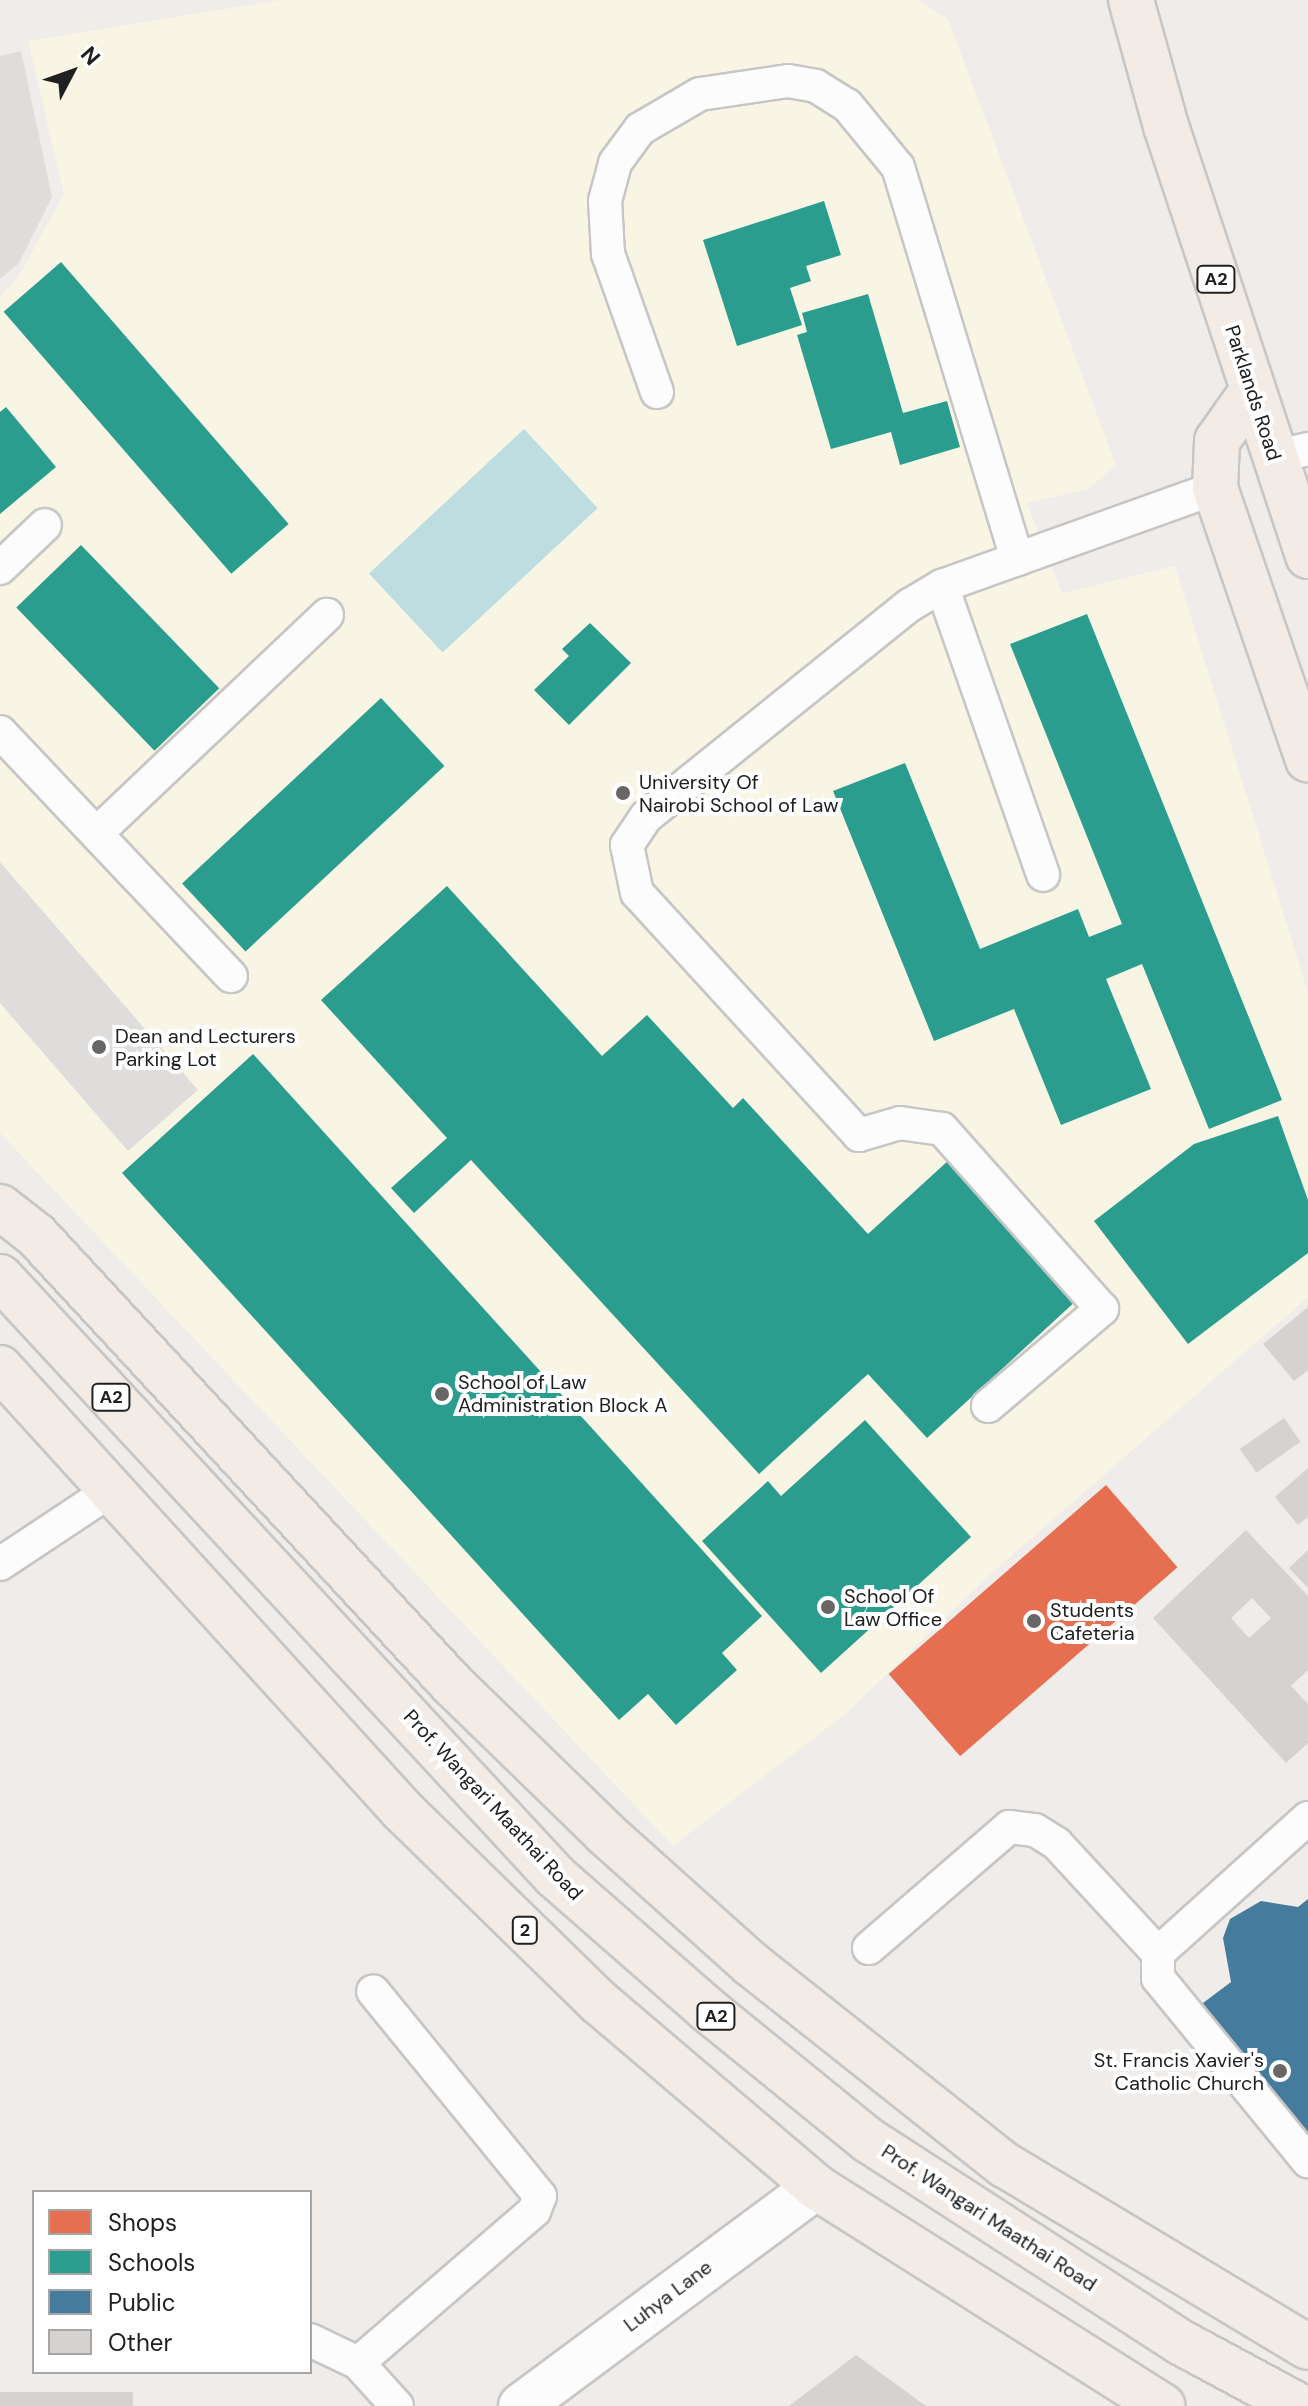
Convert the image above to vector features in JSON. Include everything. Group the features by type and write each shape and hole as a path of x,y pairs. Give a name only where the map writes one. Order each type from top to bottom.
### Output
{"main road":[{"name":"Parklands Road","path":"1131,0 1166,126 1253,390 1291,457 1308,556"},
{"path":"1253,390 1217,441 1215,488 1308,759"},
{"path":"0,1207 36,1235 451,1683 605,1833 751,1964 1005,2165 1308,2347"},
{"name":"Prof. Wangari Maathai Road","path":"0,1277 555,1876 708,2010 868,2140 1182,2343 1299,2406"},
{"name":"2","path":"0,1368 402,1810 600,2003 816,2187 1150,2401"}],"street":[{"name":"Luhya Lane","path":"521,2406 816,2187"}],"lane":[{"path":"657,392 608,254 605,201 615,163 640,129 700,94 788,81 816,86 847,105 898,167 1017,559"},
{"path":"988,1406 1102,1309 942,1129 919,1122 859,1135 637,893 627,845 646,817 828,669 942,586 1215,488"},
{"path":"0,568 45,525"},
{"path":"942,586 1043,875"},
{"path":"97,833 327,615"},
{"path":"0,732 231,976"},
{"path":"0,1564 110,1491"},
{"path":"1158,1953 1308,1818"},
{"path":"869,1948 1009,1827 1035,1830 1057,1844 1158,1953 1158,1978 1308,2161"},
{"path":"358,2363 534,2211 540,2196 373,1991"},
{"path":"312,2341 358,2363 397,2406"}],"shaded area":[{"name":"University Of Nairobi School of Law","path":"280,0 917,0 948,19 1116,465 1088,489 1027,503 1062,593 1175,566 1308,992 1308,1297 986,1578 849,1711 673,1846 0,1133 0,297 18,277 64,194 28,41"},
{"path":"21,51 52,197 19,263 0,279 0,56"},
{"name":"Dean and Lecturers Parking Lot","path":"0,862 198,1090 128,1151 0,1003"}],"water":[{"path":"524,429 598,508 443,653 369,574"}],"building: Shops":[{"name":"Students Cafeteria","path":"1106,1485 1178,1567 960,1756 889,1674"}],"building: Schools":[{"path":"824,201 841,255 806,266 811,281 790,288 802,325 737,346 703,240"},
{"path":"61,262 289,524 231,574 4,312"},
{"path":"868,294 903,413 947,401 960,447 900,465 891,432 831,449 797,335 807,332 802,313"},
{"path":"6,407 56,467 0,514 0,412"},
{"path":"81,545 219,688 154,751 16,608"},
{"path":"1087,614 1282,1100 1209,1129 1142,964 1106,979 1151,1089 1061,1125 1014,1009 934,1041 833,791 905,763 980,949 1078,909 1089,937 1122,924 1010,644"},
{"path":"590,623 631,663 569,725 534,690 569,656 562,649"},
{"path":"381,698 444,766 245,952 182,884"},
{"path":"447,886 602,1056 647,1015 733,1108 743,1098 868,1234 950,1159 1078,1299 927,1438 868,1374 759,1474 471,1160 414,1213 391,1188 447,1138 321,1000"},
{"name":"School of Law Administration Block A","path":"253,1054 762,1616 722,1653 737,1670 676,1725 648,1694 619,1720 122,1173"},
{"path":"1278,1116 1308,1200 1308,1253 1188,1344 1094,1221 1194,1144"},
{"name":"School Of Law Office","path":"865,1420 971,1537 821,1673 702,1541 768,1481 781,1496"}],"building: Public":[{"name":"St. Francis Xavier's Catholic Church","path":"1308,1899 1308,2133 1195,2009 1231,1982 1223,1938 1230,1919 1261,1901 1298,1907"}],"building: Other":[{"path":"1308,1307 1308,1370 1294,1381 1263,1344"},
{"path":"1284,1418 1301,1442 1256,1473 1240,1449"},
{"path":"1308,1468 1308,1517 1298,1525 1275,1497"},
{"path":"1246,1530 1308,1596 1308,1670 1291,1686 1308,1704 1308,1743 1286,1763 1153,1618","holes":["1252,1598 1271,1618 1249,1638 1231,1618"]},
{"path":"1308,1550 1308,1588 1289,1568"},
{"path":"856,2355 926,2406 789,2406"},
{"path":"0,2392 133,2392 133,2406 0,2406"}],"place":[{"name":"University Of Nairobi School of Law","path":"623,793"},
{"name":"Dean and Lecturers Parking Lot","path":"99,1047"},
{"name":"School of Law Administration Block A","path":"442,1394"},
{"name":"School Of Law Office","path":"828,1607"},
{"name":"Students Cafeteria","path":"1034,1621"},
{"name":"St. Francis Xavier's Catholic Church","path":"1280,2071"}]}
